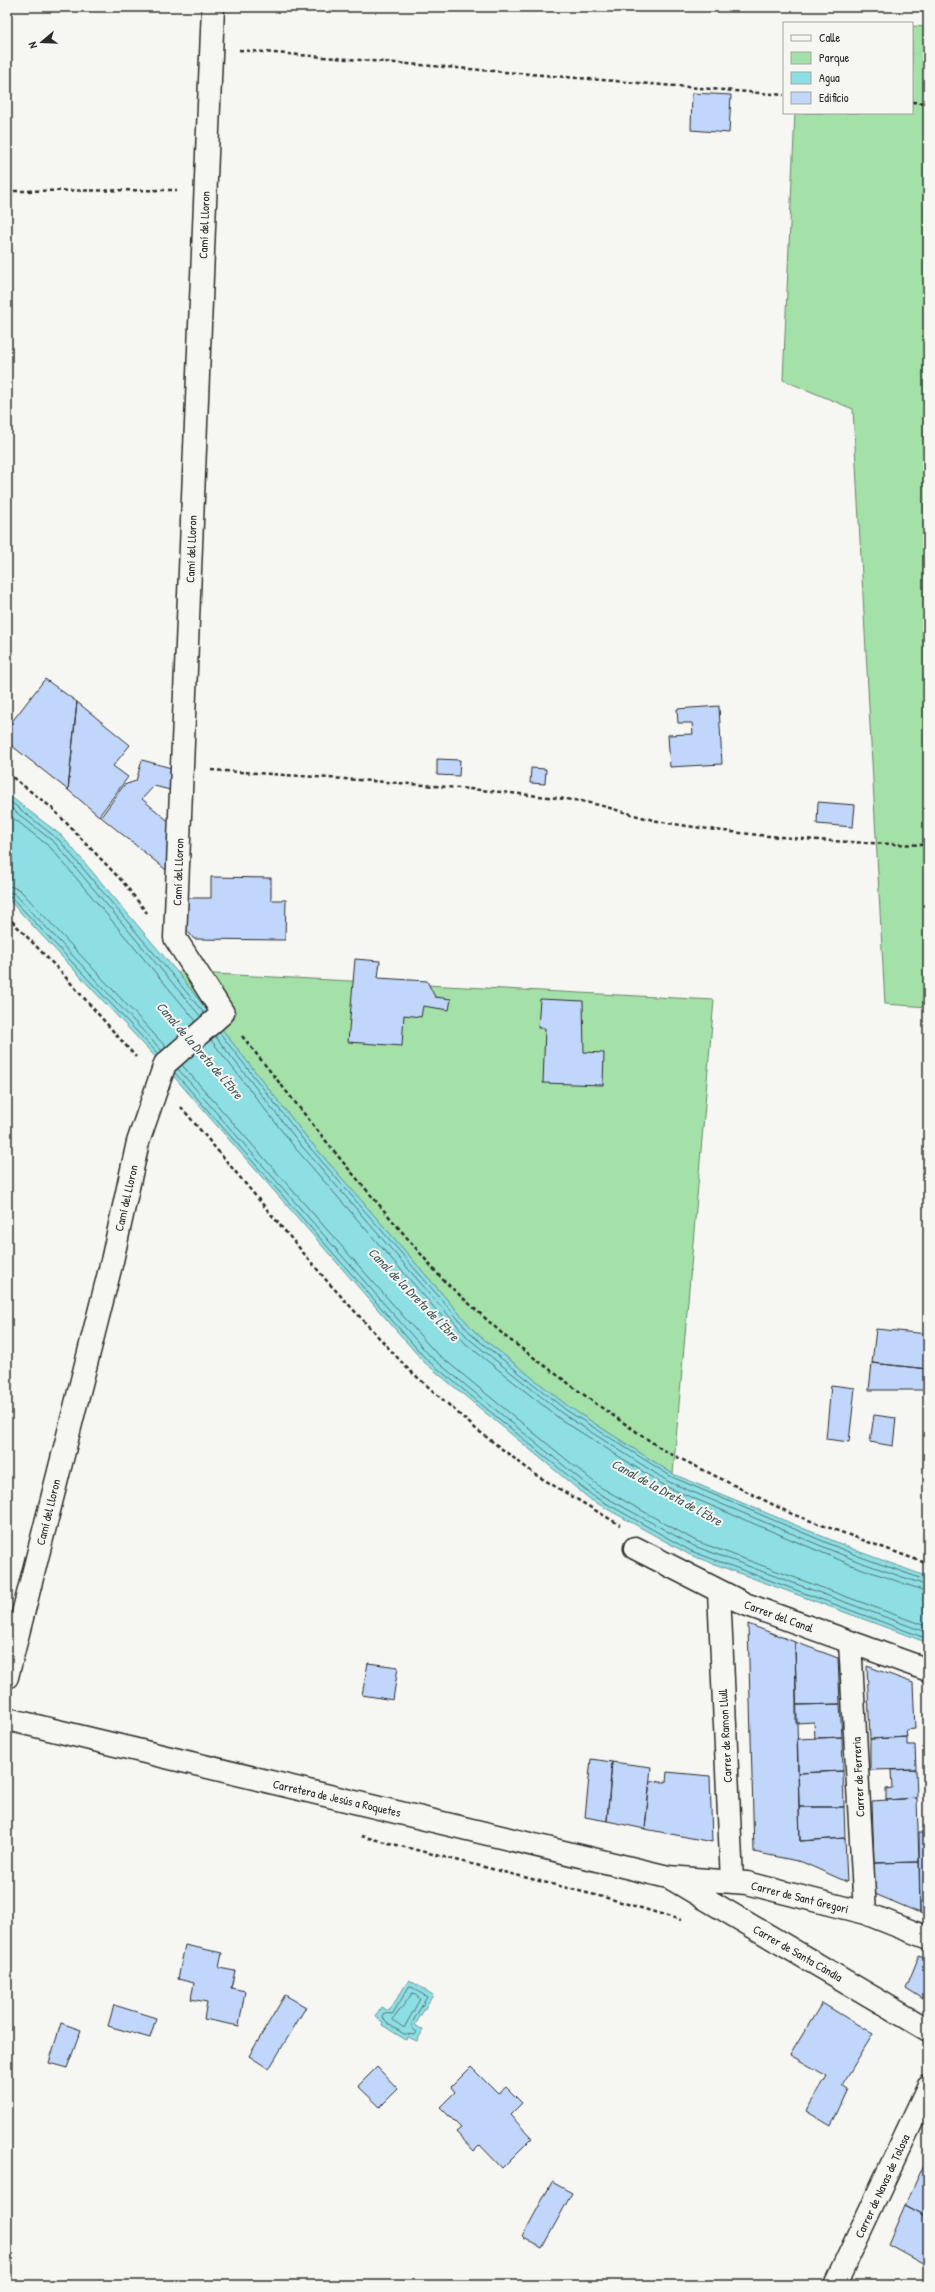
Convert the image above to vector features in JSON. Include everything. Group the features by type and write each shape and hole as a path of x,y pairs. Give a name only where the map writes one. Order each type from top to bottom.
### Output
{"street":[{"name":"Camí del Lloron","path":"7,1677 112,1261 138,1142 162,1072 223,1013 175,938 213,7"},
{"name":"Carrer del Canal","path":"636,1548 745,1604 928,1670"},
{"name":"Carrer de Ramon Llull","path":"719,1591 732,1882"},
{"name":"Carrer de Ferreria","path":"850,1642 865,1913"},
{"name":"Carretera de Jesús a Roquetes","path":"7,1719 668,1877"},
{"name":"Carrer de Sant Gregori","path":"668,1877 747,1883 865,1913 928,1938"},
{"name":"Carrer de Santa Càndia","path":"668,1877 928,2030"},
{"name":"Carrer de Navas de Tolosa","path":"835,2285 928,2087"}],"path":[{"path":"211,47 284,55 783,95"},
{"path":"913,102 928,103"},
{"path":"7,191 206,189"},
{"path":"182,768 338,778 568,799 666,823 769,837 862,844 928,845"},
{"path":"7,773 52,808 123,882 152,920"},
{"path":"7,916 162,1072 327,1281 407,1368 476,1430 536,1475 623,1527"},
{"path":"223,1013 342,1161 442,1279 506,1337 595,1403 663,1450 792,1514 928,1564"},
{"path":"357,1835 611,1899 684,1921"}],"green space":[{"path":"913,26 928,27 928,1007 885,1004 853,409 783,380 795,114 913,114"},
{"path":"177,972 714,1000 673,1474 569,1407 476,1333 308,1139"}],"water":[{"name":"Canal de la Dreta de l'Ebre","path":"7,794 62,836 177,972 308,1139 476,1333 569,1407 673,1474 860,1552 928,1577 928,1643 690,1555 591,1500 424,1362 176,1079 7,898"},
{"path":"409,1980 433,1995 415,2025 423,2030 417,2041 408,2037 406,2040 382,2025 383,2022 375,2017 381,2007 389,2011"}],"building":[{"path":"692,93 731,95 729,133 691,130"},
{"path":"45,679 77,702 68,790 7,742 7,728"},
{"path":"77,702 130,745 113,766 128,777 99,816 68,790"},
{"path":"719,706 722,764 670,767 668,735 693,734 692,723 678,723 677,709"},
{"path":"437,759 460,760 459,776 437,775"},
{"path":"142,760 175,769 170,790 154,786 142,799 173,825 171,874 101,817 124,785 136,781"},
{"path":"531,768 546,769 545,784 530,783"},
{"path":"818,802 855,805 853,827 817,824"},
{"path":"211,877 271,878 271,900 286,900 285,940 194,939 185,928 185,898 211,898"},
{"path":"355,959 380,961 378,978 427,981 435,997 451,999 449,1010 423,1006 421,1017 404,1015 402,1046 348,1042"},
{"path":"540,999 583,1001 584,1052 604,1053 603,1085 543,1083 545,1028 538,1028"},
{"path":"876,1329 928,1334 928,1369 872,1363"},
{"path":"872,1363 928,1369 928,1390 869,1390"},
{"path":"831,1385 855,1388 849,1442 826,1439"},
{"path":"874,1415 896,1418 893,1446 870,1442"},
{"path":"748,1624 795,1642 800,1841 845,1838 847,1882 802,1862 754,1852"},
{"path":"795,1642 838,1658 840,1704 796,1705"},
{"path":"368,1663 398,1667 393,1700 362,1695"},
{"path":"867,1666 913,1683 915,1729 906,1730 907,1737 870,1739"},
{"path":"840,1704 842,1737 815,1738 814,1722 796,1723 796,1705"},
{"path":"842,1737 843,1771 798,1773 797,1739"},
{"path":"907,1737 907,1745 915,1745 916,1769 870,1770 870,1739"},
{"path":"591,1759 612,1762 607,1821 585,1817"},
{"path":"612,1762 651,1767 645,1829 607,1821"},
{"path":"916,1769 917,1798 886,1800 886,1789 892,1788 891,1770"},
{"path":"843,1771 844,1807 799,1807 798,1773"},
{"path":"667,1772 710,1776 712,1842 645,1829 650,1781 666,1782"},
{"path":"917,1798 919,1862 874,1863 872,1801"},
{"path":"799,1807 844,1807 845,1838 800,1841"},
{"path":"919,1833 928,1833 928,1917 920,1913"},
{"path":"919,1862 920,1913 875,1894 874,1863"},
{"path":"185,1945 222,1953 219,1968 235,1971 231,1988 245,1991 239,2026 204,2019 207,2002 191,1999 194,1983 178,1979"},
{"path":"919,1956 928,1960 928,2002 906,1988"},
{"path":"285,1995 306,2007 269,2069 249,2056"},
{"path":"822,2003 873,2034 842,2085 848,2089 831,2126 806,2111 827,2076 790,2055"},
{"path":"114,2005 156,2018 150,2038 108,2026"},
{"path":"61,2023 81,2030 67,2068 49,2063"},
{"path":"377,2067 398,2089 380,2107 358,2086"},
{"path":"471,2067 498,2094 506,2087 522,2103 510,2115 532,2138 502,2168 480,2145 474,2151 456,2132 461,2128 440,2107 455,2092 451,2087"},
{"path":"928,2156 928,2170 923,2167"},
{"path":"923,2167 928,2170 928,2217 905,2205"},
{"path":"552,2182 572,2193 542,2248 522,2237"},
{"path":"905,2205 928,2217 928,2266 888,2244"},
{"path":"928,2270 928,2285 921,2285"},
{"path":"871,2281 878,2285 870,2285"}]}
